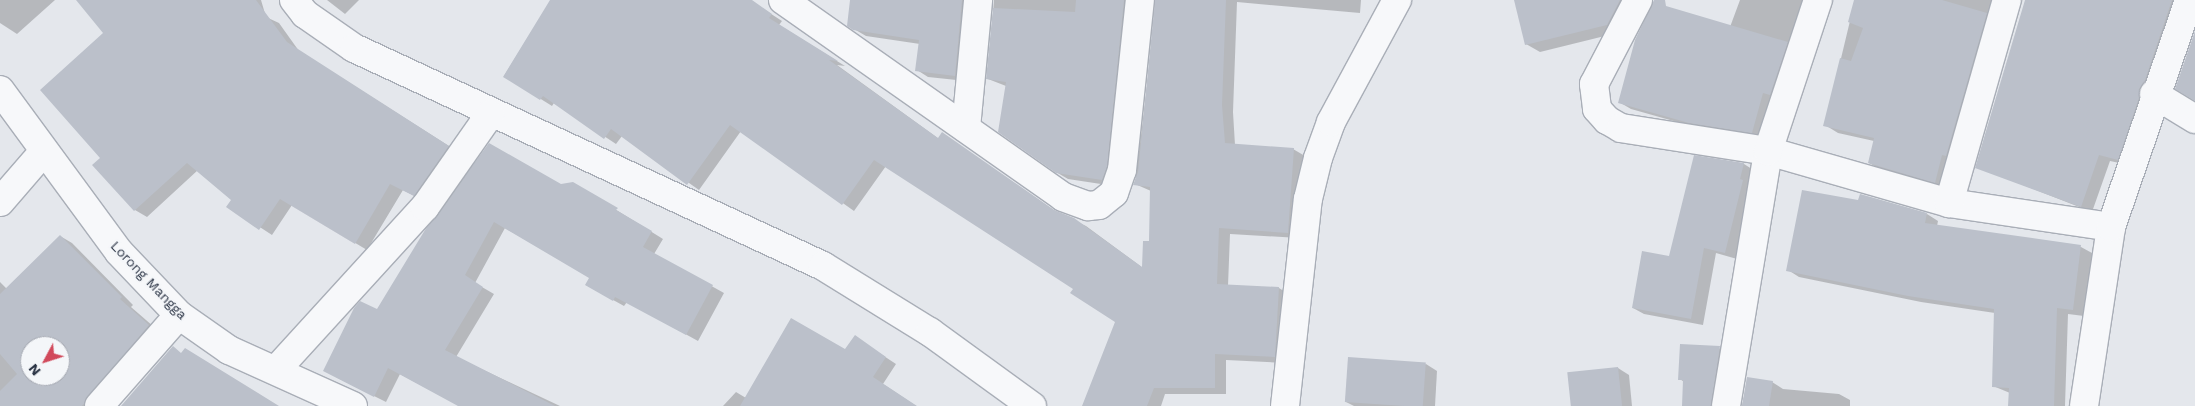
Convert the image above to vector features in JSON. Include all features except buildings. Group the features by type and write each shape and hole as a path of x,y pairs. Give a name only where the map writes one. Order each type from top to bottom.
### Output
{"street":[{"path":"294,0 304,14 354,48 490,114 823,266 930,332 1032,406"},
{"path":"783,0 806,9 966,128 1063,197 1088,206 1107,200 1114,193 1122,170 1140,0"},
{"path":"966,128 978,0"},
{"path":"1285,406 1308,199 1318,158 1331,122 1397,0"},
{"path":"1638,0 1594,84 1596,109 1607,120 1621,128 1768,151 1949,203 2111,227"},
{"path":"1726,406 1768,151 1818,0"},
{"path":"1949,203 2006,0"},
{"path":"2084,406 2111,227 2154,94 2189,0"},
{"name":"Lorong Mangga","path":"0,90 119,252 179,314 229,350 353,406"},
{"path":"2154,94 2195,119"},
{"path":"276,370 425,207 490,114"},
{"path":"0,202 44,151"},
{"path":"99,406 179,314"}]}
